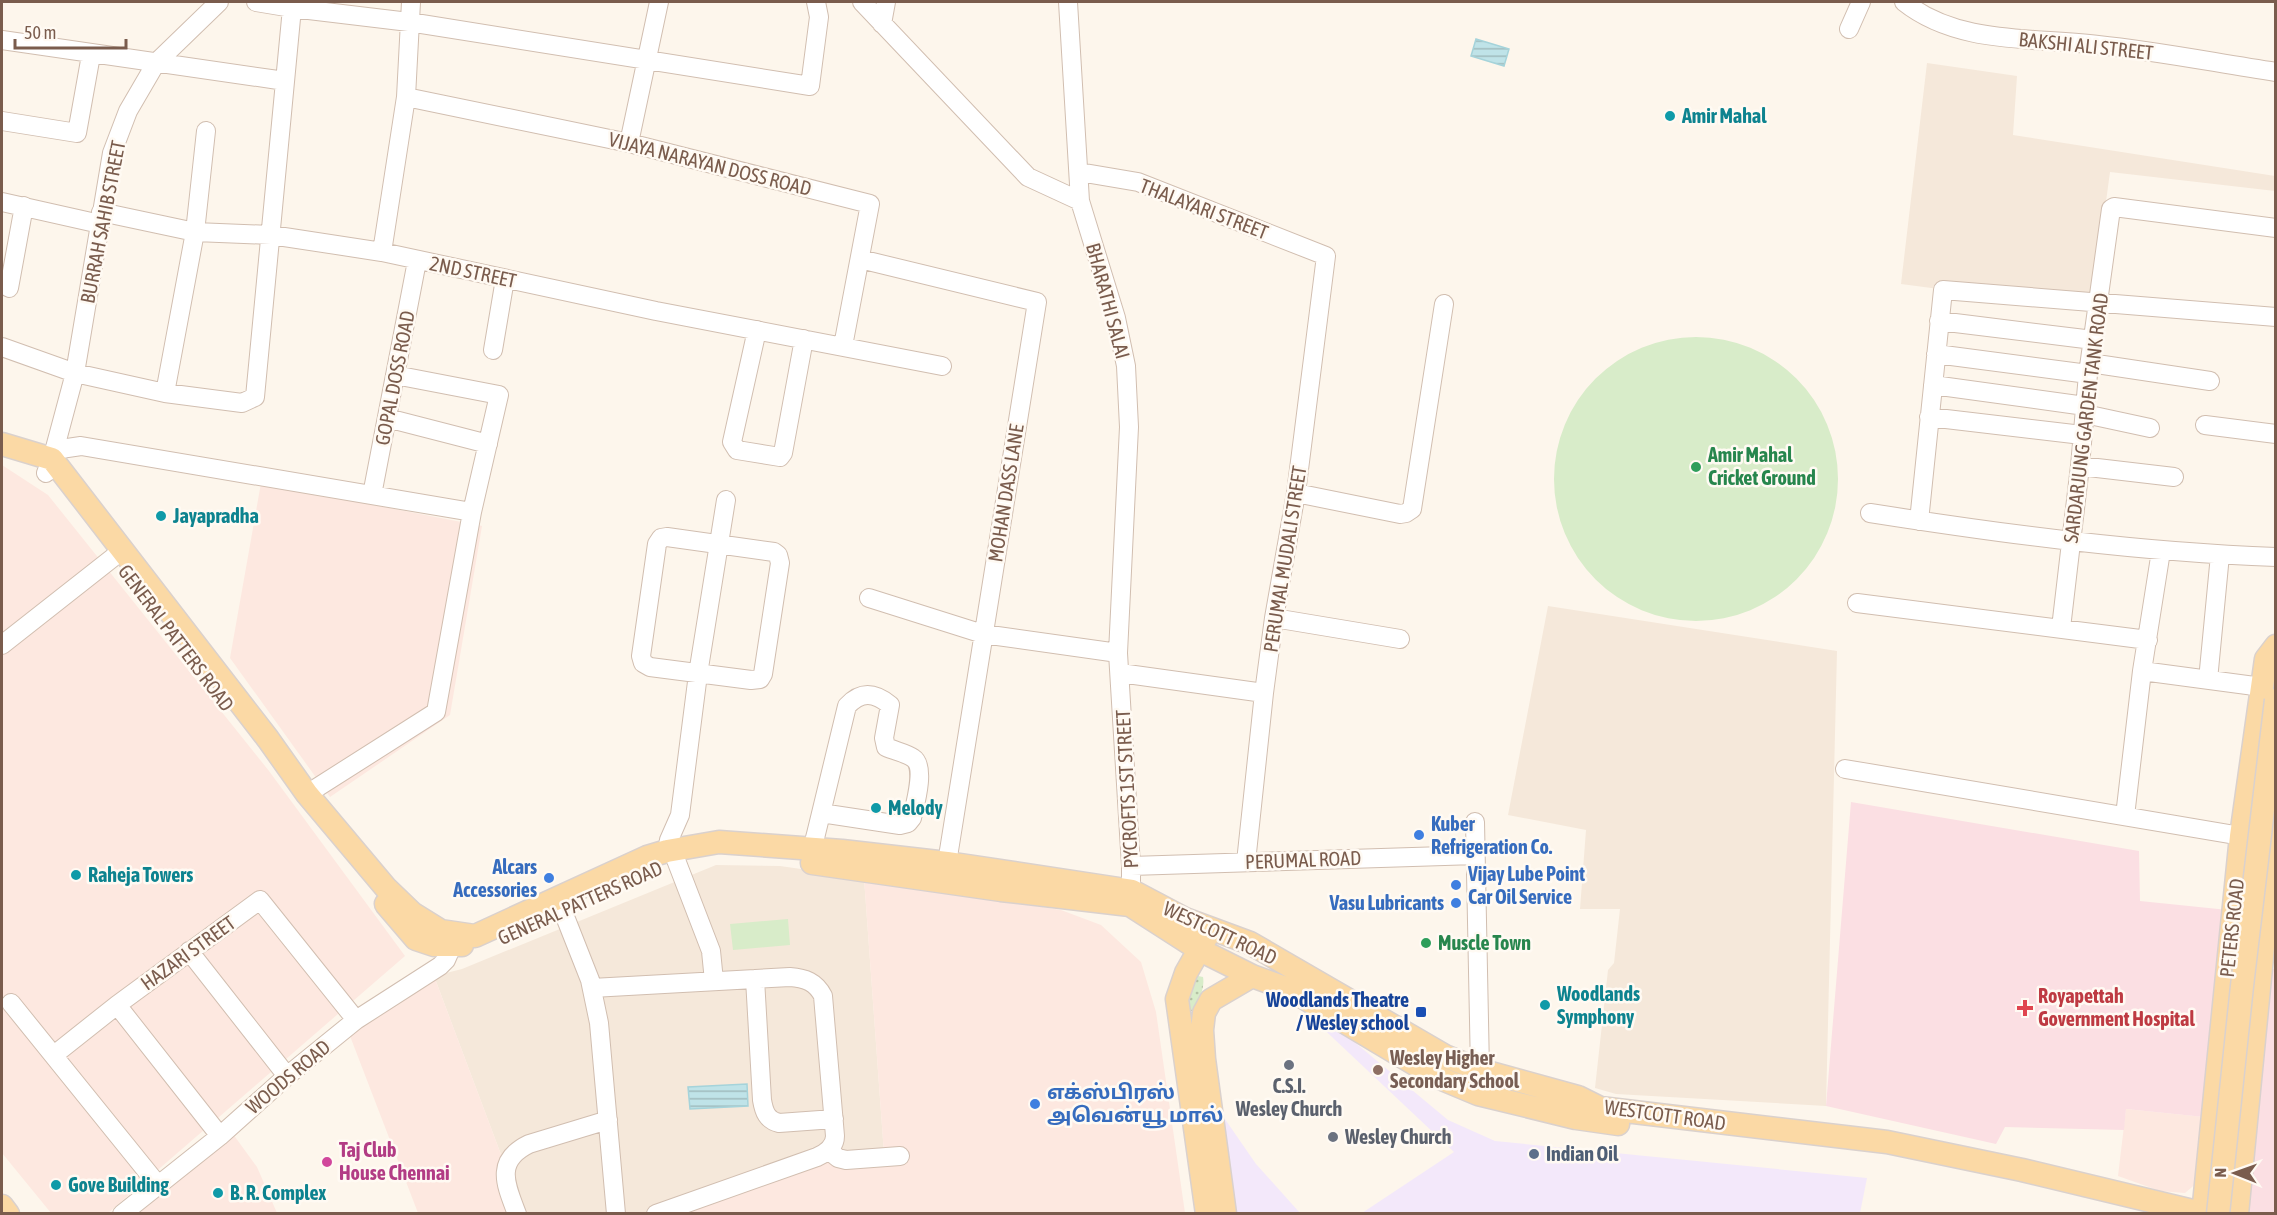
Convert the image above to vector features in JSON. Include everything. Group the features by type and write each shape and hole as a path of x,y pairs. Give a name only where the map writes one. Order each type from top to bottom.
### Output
{"main road":[{"path":"2,444 51,461"},
{"name":"GENERAL PATTERS ROAD","path":"2,456 51,461 268,739 307,794 387,888 412,913 441,931 475,936 647,857 708,852 797,861 1001,890 1131,898"},
{"name":"GENERAL PATTERS ROAD","path":"51,461 115,556 297,800 416,939 434,945 473,945 497,940 672,855 719,842 947,863 1131,898"},
{"name":"PETERS ROAD","path":"2208,1213 2228,963 2241,836 2269,693 2266,659 2276,646"},
{"path":"2208,1213 2241,986 2269,693"},
{"name":"PETERS ROAD","path":"2238,1214 2268,969 2276,813"},
{"name":"WESTCOTT ROAD","path":"1131,898 1250,944 1445,1056 1479,1070 1578,1097 1600,1108 1887,1142 2208,1213"},
{"name":"WESTCOTT ROAD","path":"1131,898 1200,950 1252,976 1291,990 1435,1076 1478,1094 1576,1118 1707,1136 1826,1148 2019,1176 2138,1214"},
{"path":"1207,1214 1177,999 1186,973 1211,928"},
{"path":"1225,1214 1204,1059 1204,1013 1212,1000 1252,976"},
{"path":"2,1206 8,1214"}],"street":[{"name":"BURRAH SAHIB STREET","path":"51,461 75,373 112,153 128,111 156,63 219,2"},
{"path":"256,2 409,22 810,86 819,17 816,2"},
{"path":"382,252 406,98 411,2"},
{"path":"629,143 659,2"},
{"path":"862,2 1028,177 1080,201"},
{"path":"882,24 886,2"},
{"name":"BHARATHI SALAI","path":"1068,2 1080,201 1116,318 1126,366 1130,427 1118,653 1120,673"},
{"path":"1849,29 1861,2"},
{"name":"BAKSHI ALI STREET","path":"1904,2 1919,14 1942,25 1971,32 2038,41 2097,45 2276,72"},
{"path":"2,347 75,373 165,393 242,403 255,397 292,8"},
{"path":"2,40 91,55 285,81"},
{"path":"2,121 77,133 91,55"},
{"name":"VIJAYA NARAYAN DOSS ROAD","path":"406,98 629,143 870,204 843,346"},
{"path":"165,393 195,232 206,131"},
{"name":"THALAYARI STREET","path":"1078,172 1138,182 1326,256"},
{"name":"2ND STREET","path":"2,202 195,232 271,235 382,252 505,279 942,366"},
{"path":"9,288 24,206"},
{"name":"SARDARJUNG GARDEN TANK ROAD","path":"2061,628 2089,368 2111,209 2114,207 2276,228"},
{"name":"PERUMAL MUDALI STREET","path":"1246,862 1264,693 1274,618 1296,493 1326,256"},
{"name":"MOHAN DASS LANE","path":"860,259 1037,303 947,863"},
{"name":"GOPAL DOSS ROAD","path":"372,495 417,261"},
{"path":"493,350 505,279"},
{"path":"1919,520 1943,290 2276,317"},
{"path":"1296,493 1400,514 1412,509 1444,304"},
{"path":"1939,321 2093,339"},
{"path":"757,330 732,442 737,450 780,457 783,453 804,339"},
{"path":"1936,354 2210,381"},
{"path":"307,794 436,712 472,512 500,395 395,375"},
{"path":"1932,385 2085,410 2150,428"},
{"path":"1929,417 2082,435"},
{"path":"387,418 488,444"},
{"path":"2205,425 2276,434"},
{"path":"51,461 81,446 472,512"},
{"path":"2080,466 2174,477"},
{"path":"714,981 709,945 672,855 669,840 680,815 698,674 726,500"},
{"path":"1870,513 2162,551 2276,557"},
{"path":"667,537 774,552 778,555 780,563 763,674 760,679 698,674 650,667 643,663 641,656 657,544 661,538 667,537"},
{"path":"2125,816 2142,671 2162,551"},
{"path":"2208,680 2220,555"},
{"path":"2,645 115,556"},
{"path":"869,598 983,634 1118,653"},
{"path":"1857,603 2148,640"},
{"path":"1274,618 1400,639"},
{"path":"2142,671 2208,680 2269,693"},
{"path":"1120,673 1264,693"},
{"name":"PYCROFTS 1ST STREET","path":"1120,673 1131,898"},
{"path":"812,849 847,706 856,696 881,698 890,705 884,738 886,747 915,758 919,765 920,776 912,818 908,823 900,825 821,813"},
{"path":"1845,770 2241,836"},
{"path":"1475,822 1479,1070 1493,1098"},
{"name":"PERUMAL ROAD","path":"1131,866 1476,855"},
{"name":"HAZARI STREET","path":"54,1055 117,1005 260,900 356,1020"},
{"path":"562,909 592,988 600,1023 616,1213"},
{"name":"WOODS ROAD","path":"122,1214 220,1136 287,1076 356,1020 440,966 446,960 453,944"},
{"path":"189,951 287,1076"},
{"path":"2228,963 2268,969"},
{"path":"592,988 799,978 818,987 823,996 835,1142 817,1157 656,1214"},
{"path":"754,979 762,1100 767,1116 779,1123 834,1119"},
{"path":"11,1003 158,1185"},
{"path":"117,1005 220,1136"},
{"path":"517,1214 504,1177 513,1155 529,1144 608,1120"},
{"path":"828,1150 838,1158 846,1160 900,1156"}],"shaded area":[{"path":"1927,63 2017,76 2013,135 2275,176 2275,191 2110,172 2093,298 1939,289 1901,284"},
{"path":"2,465 48,495 269,771 405,956 108,1213 51,1213 2,1153"},
{"path":"261,483 482,526 450,715 330,797 230,658"},
{"path":"1548,606 1837,651 1826,1106 1616,1094 1595,1088 1608,970 1614,963 1620,909 1580,909 1586,830 1508,815"},
{"name":"Royapettah Government Hospital","path":"1851,802 2139,851 2140,901 2228,910 2204,1117 2126,1109 2124,1130 2005,1127 1996,1144 1826,1106"},
{"path":"716,865 780,866 864,878 884,1154 657,1213 523,1213 434,976 462,969"},
{"path":"864,878 1061,910 1101,925 1141,962 1156,1012 1185,1213 657,1214 826,1160 884,1154"},
{"path":"2270,969 2276,969 2275,1213 2243,1214"},
{"path":"434,976 523,1213 418,1213 350,1036"},
{"name":"Wesley Higher Secondary School","path":"1322,1015 1448,1120 1495,1141 1867,1178 1860,1213 1362,1213 1454,1152 1314,1020"},
{"path":"1218,1109 1256,1164 1300,1213 1236,1213"},
{"path":"2126,1109 2204,1117 2198,1182 2185,1193 2160,1191 2118,1176"},
{"path":"233,1134 257,1167 277,1213 138,1214"}],"green space":[{"name":"Amir Mahal Cricket Ground","path":"1696,337 1737,343 1763,354 1786,369 1806,389 1821,412 1832,438 1838,479 1832,520 1821,546 1806,569 1786,589 1763,604 1737,615 1696,621 1655,615 1629,604 1606,589 1586,569 1571,546 1560,520 1554,479 1560,438 1571,412 1586,389 1606,369 1629,354 1655,343"},
{"path":"788,919 790,945 733,950 730,924"},
{"path":"1186,976 1203,977 1203,981 1199,1000 1192,1011 1189,1010"}],"water":[{"path":"1476,39 1509,49 1504,66 1471,56"},
{"path":"747,1084 748,1106 690,1109 688,1087"}],"place":[{"name":"Amir Mahal","path":"1670,116"},
{"name":"Amir Mahal Cricket Ground","path":"1696,467"},
{"name":"Jayapradha","path":"161,516"},
{"name":"Melody","path":"876,808"},
{"name":"Kuber Refrigeration Co.","path":"1419,835"},
{"name":"Raheja Towers","path":"76,875"},
{"name":"Alcars Accessories","path":"549,878"},
{"name":"Vijay Lube Point Car Oil Service","path":"1456,885"},
{"name":"Vasu Lubricants","path":"1456,903"},
{"name":"Muscle Town","path":"1426,943"},
{"name":"Woodlands Symphony","path":"1545,1005"},
{"name":"Royapettah Government Hospital","path":"2025,1008"},
{"name":"Woodlands Theatre / Wesley school","path":"1421,1012"},
{"name":"C.S.I. Wesley Church","path":"1289,1065"},
{"name":"Wesley Higher Secondary School","path":"1378,1070"},
{"name":"எக்ஸ்பிரஸ் அவென்யூ மால்","path":"1035,1104"},
{"name":"Wesley Church","path":"1333,1137"},
{"name":"Indian Oil","path":"1534,1154"},
{"name":"Taj Club House Chennai","path":"327,1162"},
{"name":"Gove Building","path":"56,1185"},
{"name":"B. R. Complex","path":"218,1193"}]}
